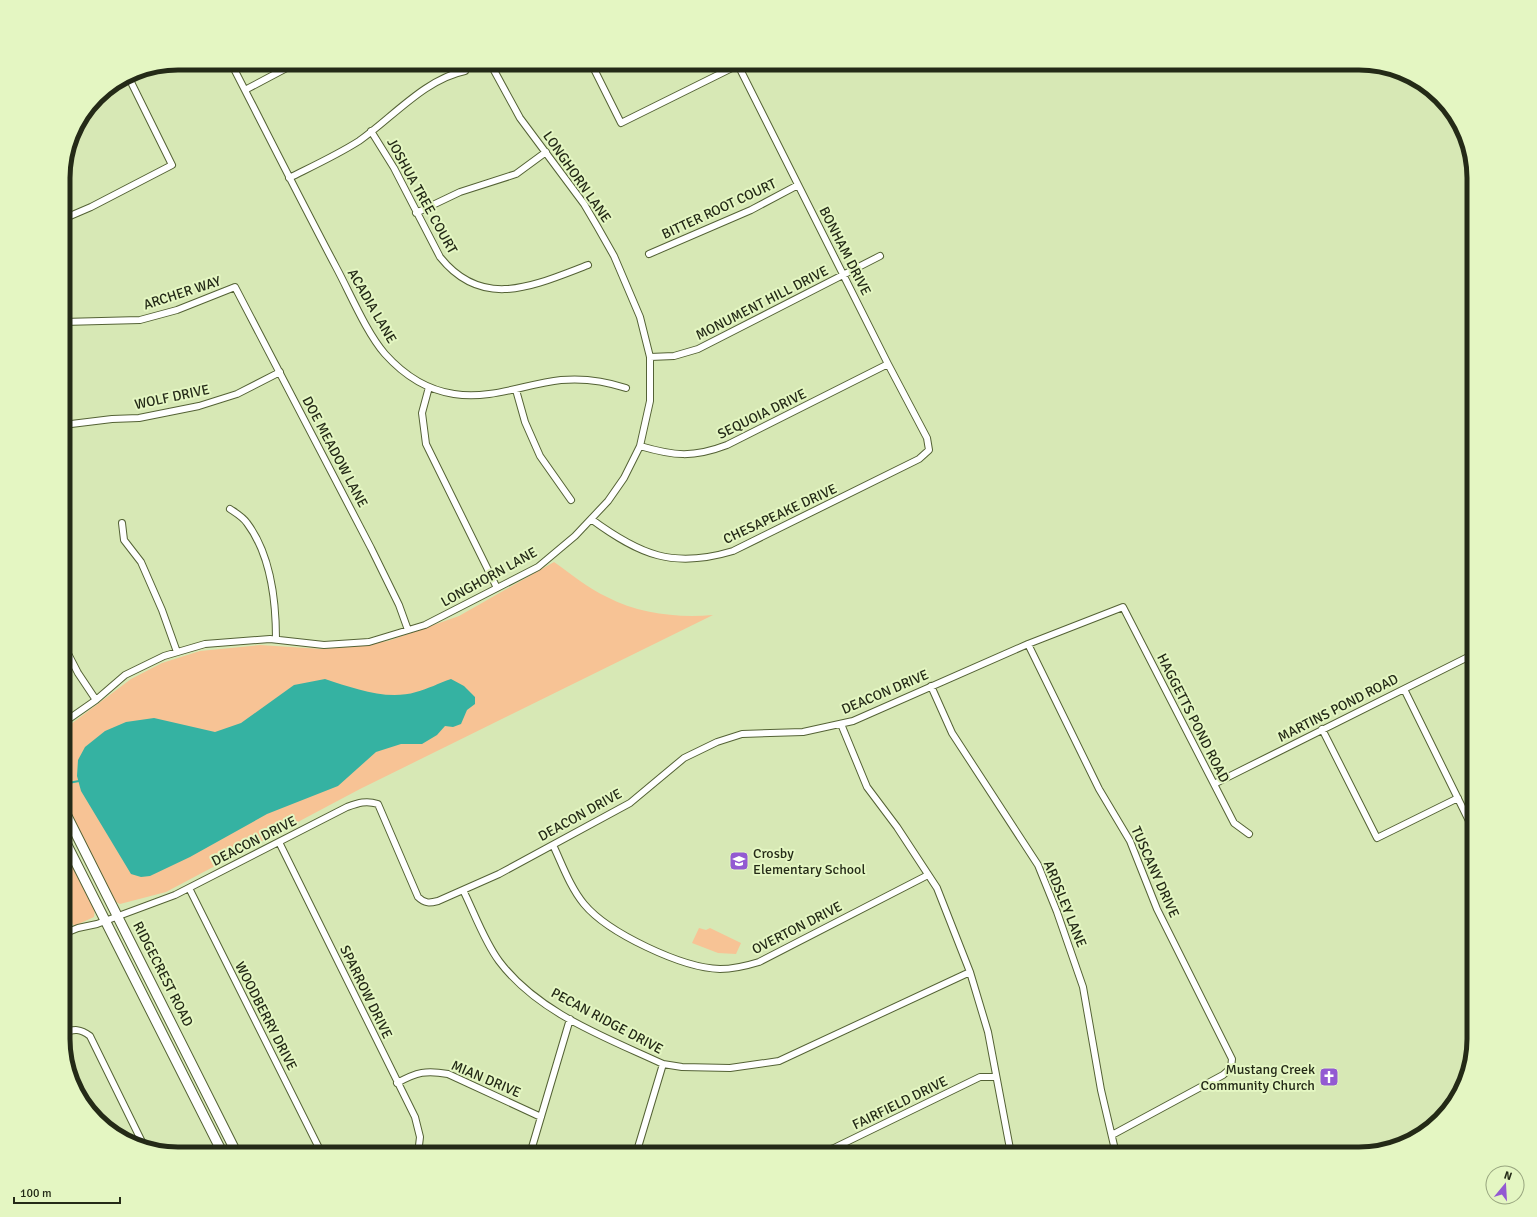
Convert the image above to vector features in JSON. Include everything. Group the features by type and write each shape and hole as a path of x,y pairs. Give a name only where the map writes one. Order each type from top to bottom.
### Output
{"main road":[{"name":"RIDGECREST ROAD","path":"70,822 233,1147"},
{"name":"RIDGECREST ROAD","path":"70,851 219,1147"}],"street":[{"name":"ACADIA LANE","path":"235,70 289,178 375,341 396,364 420,383 438,391 468,396 483,396 562,380 598,381 626,388"},
{"path":"245,90 283,70"},
{"name":"LONGHORN LANE","path":"70,718 96,700 125,675 164,656 177,652 212,643 242,640 276,639 324,645 369,642 408,630 442,617 538,567 576,536 608,501 624,478 640,446 650,401 650,357 640,317 614,256 584,204 520,118 494,70"},
{"path":"594,70 621,123 726,70"},
{"name":"BONHAM DRIVE","path":"741,70 888,364 927,438 929,450"},
{"path":"289,178 336,155 371,131 432,84 454,73 465,71"},
{"path":"70,217 91,208 172,166 130,81"},
{"name":"JOSHUA TREE COURT","path":"371,131 394,168 432,245 449,269 482,287 502,290 535,285 588,265"},
{"path":"416,213 460,192 516,174 546,152"},
{"name":"BITTER ROOT COURT","path":"649,254 751,210 798,185"},
{"name":"MONUMENT HILL DRIVE","path":"650,357 674,356 698,349 880,256"},
{"name":"ARCHER WAY","path":"70,322 140,320 177,310 235,287"},
{"name":"DOE MEADOW LANE","path":"235,287 378,561 399,605 408,630"},
{"name":"SEQUOIA DRIVE","path":"640,446 681,455 711,451 728,445 888,364"},
{"name":"WOLF DRIVE","path":"70,424 112,418 139,418 199,406 237,394 280,372"},
{"path":"429,387 422,413 426,444 497,588"},
{"path":"516,390 525,422 540,456 571,500"},
{"name":"CHESAPEAKE DRIVE","path":"591,519 630,546 651,553 671,558 691,559 713,557 733,551 918,460 929,450"},
{"path":"230,509 246,522 261,547 273,593 276,639"},
{"path":"122,523 124,540 141,562 162,610 177,652"},
{"name":"DEACON DRIVE","path":"70,932 106,921 117,915 175,895 347,807 361,802 378,804 418,897 423,902 430,903 438,901 499,874 630,803 684,758 717,742 742,734 803,732 853,721 1028,644 1123,607"},
{"name":"HAGGETTS POND ROAD","path":"1123,607 1234,823 1249,834"},
{"name":"TUSCANY DRIVE","path":"1028,644 1099,789 1130,841 1157,909 1232,1059 1231,1068 1223,1076 1112,1135"},
{"path":"70,658 78,673 96,700"},
{"name":"MARTINS POND ROAD","path":"1214,784 1467,658"},
{"name":"ARDSLEY LANE","path":"931,686 952,733 1038,865 1057,912 1083,986 1101,1090 1115,1147"},
{"path":"1404,689 1467,817"},
{"path":"841,724 867,787 897,827 937,888 970,972 988,1032 1011,1147"},
{"path":"1322,729 1377,838 1458,798"},
{"name":"SPARROW DRIVE","path":"279,842 418,1126 420,1136 419,1147"},
{"name":"OVERTON DRIVE","path":"553,844 584,903 609,926 663,953 696,965 719,969 738,968 759,962 928,875"},
{"name":"WOODBERRY DRIVE","path":"188,888 318,1147"},
{"name":"PECAN RIDGE DRIVE","path":"463,890 498,960 521,986 557,1012 663,1064 682,1067 730,1068 779,1060 841,1033 970,972"},
{"path":"532,1147 570,1019"},
{"path":"70,1031 79,1030 90,1036 141,1140"},
{"path":"638,1147 663,1064"},
{"name":"MIAN DRIVE","path":"397,1083 417,1073 432,1071 448,1074 541,1117"},
{"name":"FAIRFIELD DRIVE","path":"836,1147 980,1078 996,1077"}],"shaded area":[{"path":"554,562 580,581 619,603 659,614 686,616 713,615 360,789 166,892 120,904 116,902 70,813 70,725 131,679 162,663 200,651 260,645 322,649 356,646 388,641 459,616"},
{"path":"70,860 95,908 94,917 74,926 70,920"},
{"path":"699,928 706,930 710,928 741,943 736,954 718,953 692,943"}],"water":[{"path":"325,679 370,692 393,695 416,692 451,679 464,686 475,697 475,704 467,710 461,724 453,727 445,726 437,735 422,744 401,744 376,752 338,786 267,814 190,857 150,876 141,877 131,874 81,791 77,776 78,760 85,747 105,731 126,722 154,718 215,732 241,723 294,685"}],"waterway":[{"path":"70,783 79,781"}],"place":[{"name":"Crosby Elementary School","path":"739,861"},
{"name":"Mustang Creek Community Church","path":"1329,1077"}]}
